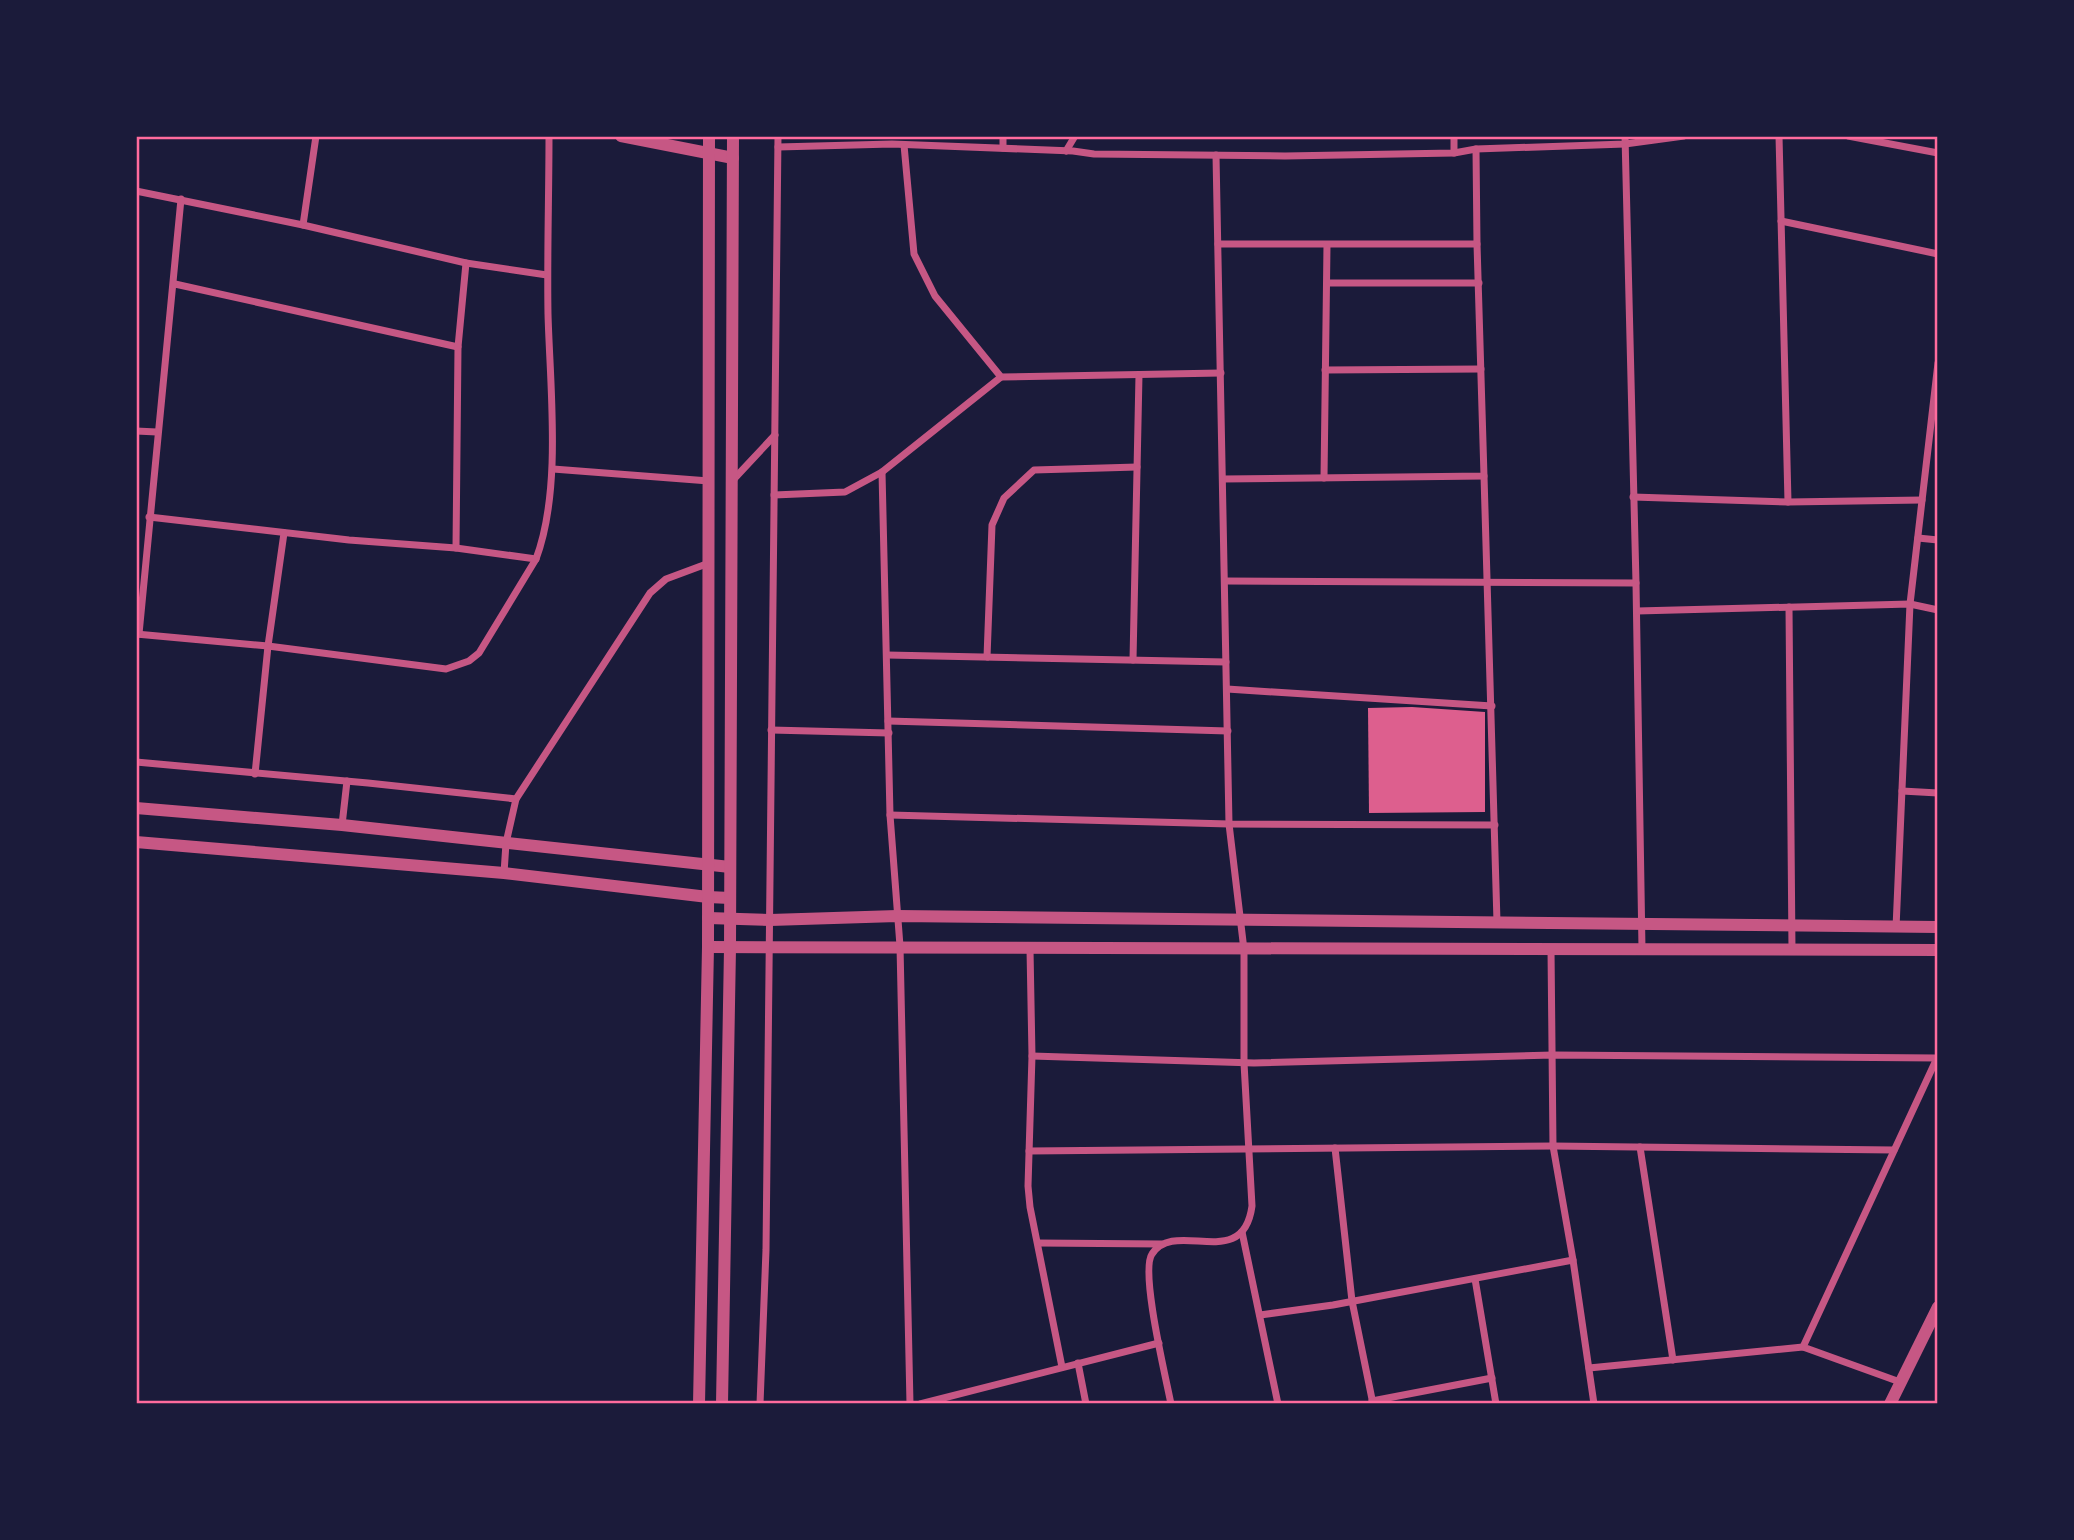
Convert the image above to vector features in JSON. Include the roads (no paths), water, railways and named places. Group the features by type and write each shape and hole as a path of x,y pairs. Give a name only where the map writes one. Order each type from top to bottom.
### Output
{"street":[{"path":"303,225 316,136"},
{"path":"181,200 175,284 157,432 138,634 268,646 446,668 469,661 479,653 542,545 553,469 547,275 550,136"},
{"path":"621,136 733,158"},
{"path":"699,1404 708,947 709,136"},
{"path":"722,1404 730,948 733,136"},
{"path":"760,1404 766,1251 778,136"},
{"path":"1003,136 1003,148"},
{"path":"1070,151 1074,136"},
{"path":"1454,136 1454,153"},
{"path":"778,147 892,140 904,145 1094,154 1285,156 1454,153 1476,149 1684,136"},
{"path":"1779,136 1788,502"},
{"path":"1848,136 1937,153"},
{"path":"1625,140 1643,949"},
{"path":"904,145 914,254 944,309 1001,377"},
{"path":"1476,149 1497,922"},
{"path":"1038,1243 1162,1244 1232,1241 1250,1219 1252,1206 1244,1063 1244,950 1238,920 1229,824 1216,155"},
{"path":"136,191 303,225 466,264 547,275"},
{"path":"1781,221 1937,254"},
{"path":"1218,244 1478,244"},
{"path":"1324,478 1327,245"},
{"path":"456,548 458,347 466,264"},
{"path":"1327,283 1479,283"},
{"path":"175,284 458,347"},
{"path":"1896,928 1910,604 1937,363"},
{"path":"1325,370 1481,369"},
{"path":"774,495 845,492 881,472 1001,377 1221,373"},
{"path":"1133,660 1139,375"},
{"path":"136,431 157,432"},
{"path":"733,480 776,434"},
{"path":"987,657 992,525 1004,498 1034,470 1137,467"},
{"path":"553,469 710,481"},
{"path":"881,472 890,815 900,946 910,1404"},
{"path":"1223,479 1485,476"},
{"path":"1633,497 1788,502 1922,500"},
{"path":"149,517 349,540 456,548 536,559"},
{"path":"255,774 268,646 284,533"},
{"path":"1918,538 1937,540"},
{"path":"504,873 506,843 516,799 650,593 666,579 710,563"},
{"path":"1224,581 1636,583"},
{"path":"1637,611 1910,604 1937,610"},
{"path":"1789,607 1792,950"},
{"path":"887,655 1226,662"},
{"path":"1227,689 1492,706"},
{"path":"888,721 1227,731"},
{"path":"771,730 889,733"},
{"path":"136,762 516,799"},
{"path":"342,825 347,781"},
{"path":"1902,791 1937,793"},
{"path":"136,808 342,825 730,867"},
{"path":"890,815 1229,824 1495,825"},
{"path":"136,842 504,873 730,898"},
{"path":"708,918 770,920 897,916 1937,927"},
{"path":"708,947 1937,950"},
{"path":"1030,949 1030,1207 1062,1367"},
{"path":"1551,949 1553,1146 1594,1404"},
{"path":"1032,1056 1244,1063 1553,1055 1937,1058 1803,1347"},
{"path":"1029,1151 1553,1146 1894,1150"},
{"path":"1640,1147 1672,1360"},
{"path":"1335,1148 1352,1301 1373,1402 1492,1378"},
{"path":"1242,1232 1278,1404"},
{"path":"1162,1244 1152,1254 1148,1267 1171,1404"},
{"path":"1260,1315 1352,1301 1573,1260"},
{"path":"1475,1279 1496,1404"},
{"path":"1890,1404 1937,1307"},
{"path":"920,1404 1159,1343"},
{"path":"1589,1368 1803,1347 1900,1382"},
{"path":"1078,1363 1087,1404"}]}
